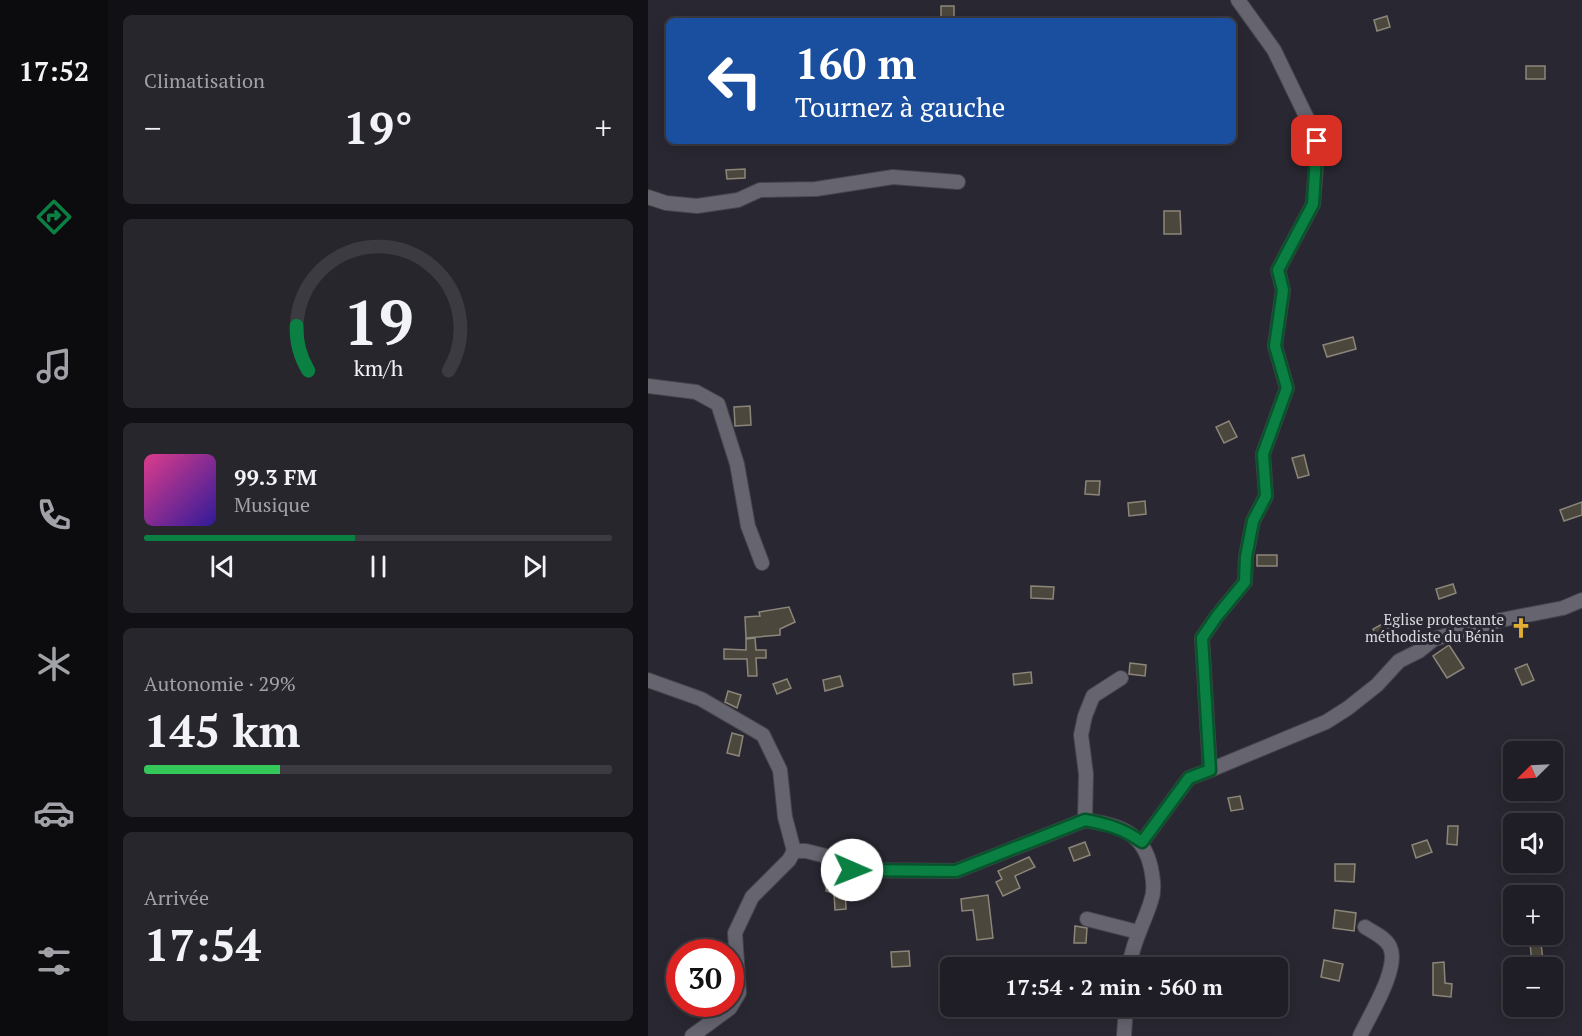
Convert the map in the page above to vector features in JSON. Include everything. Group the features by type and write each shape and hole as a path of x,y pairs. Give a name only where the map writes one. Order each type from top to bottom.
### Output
{"street":[{"path":"1210,770 1202,638 1245,582 1246,557 1253,521 1266,496 1263,454 1287,388 1275,346 1283,290 1278,270 1313,204 1317,141 1274,50 1238,0"},
{"path":"648,197 666,203 697,206 738,200 760,190 816,189 893,177 958,182"},
{"path":"648,386 696,392 718,404 737,464 748,526 762,563"},
{"path":"1142,842 1189,778 1326,722 1377,685 1399,661 1419,651 1434,639 1501,620 1563,608 1582,600"},
{"path":"1085,820 1086,774 1081,735 1085,716 1093,696 1121,678"},
{"path":"648,680 700,699 763,735 780,770 785,817 794,851 789,860 752,897 735,933 739,993 730,1008 693,1036"},
{"path":"794,851 806,851 834,858 852,870 956,871 1085,820 1107,824 1128,832 1142,842 1154,884 1132,957"},
{"path":"1087,919 1138,932"},
{"path":"1360,1036 1387,979 1393,959 1390,947 1384,940 1365,927"},
{"path":"1124,1036 1125,1017"}],"building":[{"path":"941,6 954,6 954,18 941,18"},
{"path":"1387,16 1390,27 1377,31 1374,20"},
{"path":"1526,66 1545,66 1545,79 1526,79"},
{"path":"745,169 745,178 727,179 726,170"},
{"path":"1164,211 1180,211 1181,234 1164,234"},
{"path":"1353,337 1356,349 1327,357 1323,345"},
{"path":"750,406 751,425 735,426 734,407"},
{"path":"1229,421 1237,437 1224,443 1216,427"},
{"path":"1304,455 1309,475 1298,478 1292,458"},
{"path":"1086,481 1100,481 1099,495 1085,494"},
{"path":"1145,501 1146,514 1129,516 1128,503"},
{"path":"1582,502 1582,515 1564,521 1560,510"},
{"path":"1257,555 1277,555 1277,566 1257,566"},
{"path":"1453,584 1456,593 1439,599 1436,589"},
{"path":"1031,586 1054,587 1053,599 1031,598"},
{"path":"789,607 795,622 780,629 780,635 746,638 745,617 760,616 759,612"},
{"path":"1386,622 1392,636 1379,642 1373,629"},
{"path":"755,638 756,650 766,650 766,658 756,658 757,676 748,676 747,659 724,659 724,649 746,650 746,639"},
{"path":"1449,645 1464,668 1447,678 1433,656"},
{"path":"1130,663 1146,665 1145,676 1129,674"},
{"path":"1527,664 1534,680 1522,685 1515,669"},
{"path":"1031,672 1032,683 1014,685 1013,674"},
{"path":"840,676 843,686 825,691 823,680"},
{"path":"787,679 791,688 777,694 773,684"},
{"path":"728,691 741,695 737,708 725,702"},
{"path":"732,733 743,736 739,756 727,753"},
{"path":"1240,796 1243,809 1231,811 1228,798"},
{"path":"1448,826 1458,826 1457,845 1447,844"},
{"path":"1427,840 1432,852 1416,858 1412,845"},
{"path":"1085,842 1090,855 1074,861 1069,848"},
{"path":"1029,857 1035,867 1015,876 1020,888 1003,896 996,882 1002,879 998,871"},
{"path":"1335,864 1355,864 1354,882 1335,881"},
{"path":"827,881 845,883 846,909 835,910 834,893 826,891"},
{"path":"988,895 993,938 977,940 973,910 962,911 961,899"},
{"path":"1335,910 1356,913 1354,931 1333,928"},
{"path":"1075,926 1087,928 1086,943 1074,943"},
{"path":"1530,945 1541,945 1543,957 1531,957"},
{"path":"909,951 910,966 892,967 891,952"},
{"path":"1324,960 1343,964 1339,981 1321,977"},
{"path":"1444,962 1445,983 1452,984 1451,997 1433,995 1433,963"}],"place":[{"name":"Eglise protestante méthodiste du Bénin","path":"1521,628"}],"route":[{"path":"852,870 915,873 956,871 1085,820 1107,824 1128,832 1142,842 1189,778 1210,770 1202,638 1245,582 1246,557 1253,521 1266,496 1263,454 1287,388 1275,346 1283,290 1278,270 1313,204 1317,141"}]}
